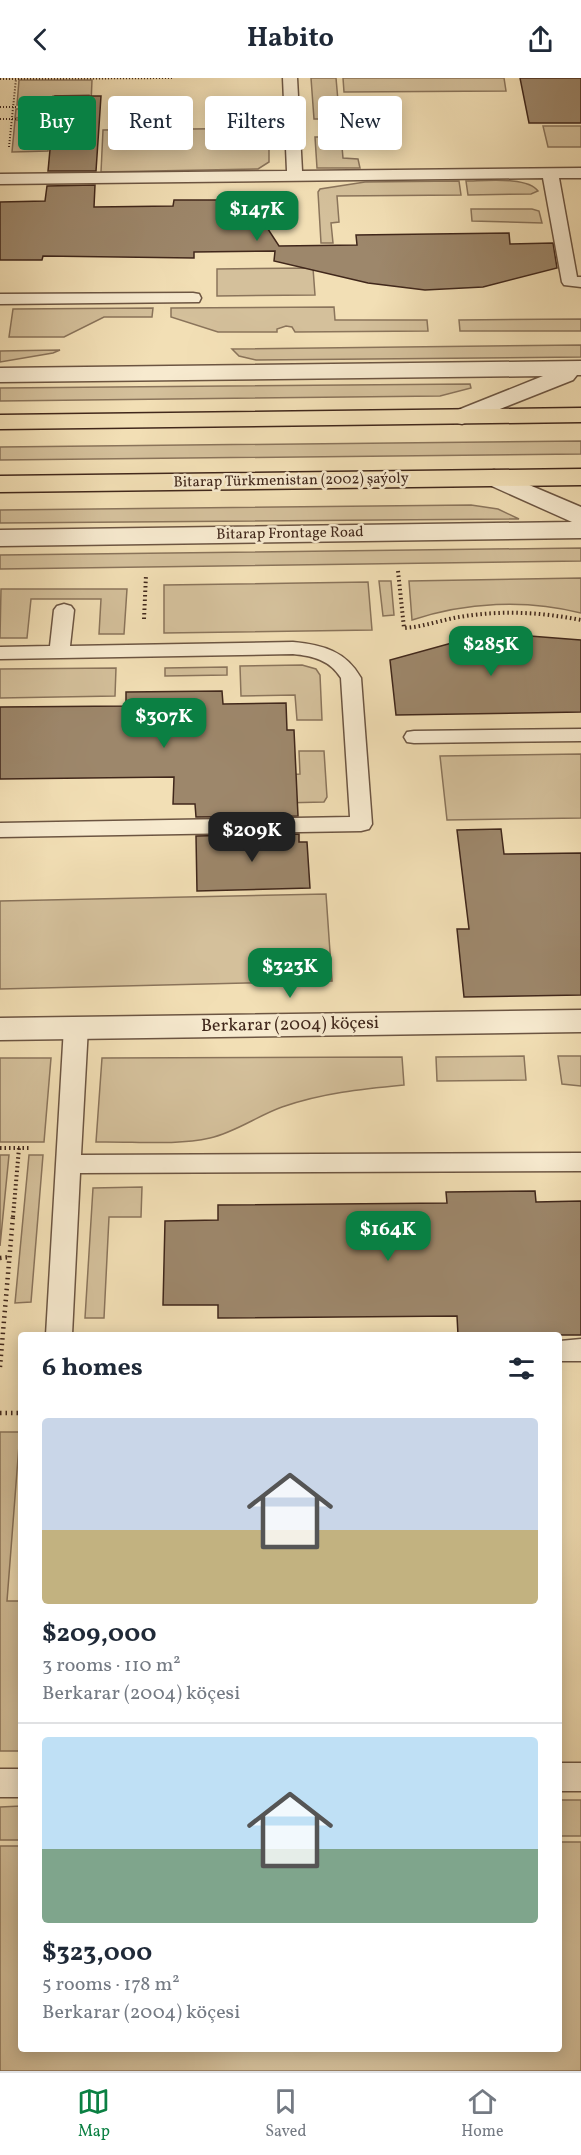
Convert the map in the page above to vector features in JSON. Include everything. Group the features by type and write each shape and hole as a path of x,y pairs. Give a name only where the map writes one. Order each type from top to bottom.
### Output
{"main road":[{"path":"0,422 581,415"},
{"name":"Bitarap Türkmenistan (2002) şaýoly","path":"0,484 581,477"}],"street":[{"path":"0,375 581,368"},
{"path":"462,417 581,368"},
{"path":"494,478 581,517"},
{"name":"Bitarap Frontage Road","path":"0,538 581,531"},
{"name":"Berkarar (2004) köçesi","path":"0,1029 581,1021"}],"lane":[{"path":"290,78 295,176"},
{"path":"550,173 570,282 581,282"},
{"path":"3,179 581,173"},
{"path":"0,299 193,298"},
{"path":"59,651 63,610"},
{"path":"0,652 293,648 313,650 339,661 347,669 351,678 361,824 0,830"},
{"path":"414,737 581,735"},
{"path":"59,1332 76,1028"},
{"path":"69,1164 581,1162"},
{"path":"562,1351 581,1350"},
{"path":"562,1777 581,1777"},
{"path":"0,1783 18,1782"}],"path":[{"path":"0,79 174,78"},
{"path":"3,179 16,79"},
{"path":"0,107 18,107"},
{"path":"0,119 18,119"},
{"path":"398,571 404,628 494,612 524,612 581,620"},
{"path":"143,650 146,575"},
{"path":"0,1367 20,1148"},
{"path":"0,1258 9,1257"},
{"path":"0,1413 18,1413"}],"shaded area":[{"path":"311,78 336,78 338,96 318,96 318,119 314,119"},
{"path":"343,78 504,78 506,91 344,92"},
{"path":"19,80 92,80 91,96 18,96 17,105"},
{"path":"15,120 18,120 18,150 48,150 48,151 12,152"},
{"path":"543,126 581,126 581,147 548,147"},
{"path":"193,129 205,129 205,150 269,150 269,162 258,169 101,172 103,130 108,130 108,150 193,150"},
{"path":"315,137 318,137 318,150 342,150 343,158 358,159 360,168 317,168"},
{"path":"459,181 461,195 337,196 339,222 331,223 333,243 321,243 318,192 320,189 365,182"},
{"path":"466,181 515,181 533,186 538,191 531,194 468,195"},
{"path":"471,209 532,209 539,211 542,223 472,221"},
{"path":"313,268 315,295 217,296 217,269"},
{"path":"334,307 335,320 427,320 428,331 295,332 292,327 286,326 277,329 277,332 218,332 171,317 171,308"},
{"path":"153,308 152,317 104,317 64,337 9,337 13,309"},
{"path":"581,319 581,331 460,331 459,320"},
{"path":"581,345 581,357 256,360 239,356 232,349"},
{"path":"60,350 53,353 0,362 0,351"},
{"path":"470,384 471,388 440,396 0,401 0,388"},
{"path":"581,441 581,454 0,460 0,447"},
{"path":"471,505 498,509 519,519 0,523 0,510"},
{"path":"581,548 581,561 0,569 0,555"},
{"path":"581,578 581,613 518,604 453,609 412,620 409,581"},
{"path":"379,581 391,581 394,615 383,616"},
{"path":"368,582 372,630 164,633 164,585"},
{"path":"1,589 127,589 124,634 99,634 101,599 31,599 27,638 0,638"},
{"path":"302,665 316,669 320,675 322,720 297,720 295,695 241,696 240,666"},
{"path":"227,667 227,675 165,676 165,668"},
{"path":"116,668 115,696 0,698 0,669"},
{"path":"299,751 324,751 327,797 324,802 282,803 281,775 300,774"},
{"path":"581,754 581,818 447,820 440,756"},
{"path":"326,894 332,981 0,989 0,901"},
{"path":"524,1056 526,1080 437,1081 436,1057"},
{"path":"558,1056 581,1056 581,1086 562,1084"},
{"path":"402,1057 404,1085 342,1092 297,1102 210,1138 168,1143 96,1142 102,1058"},
{"path":"0,1058 51,1058 44,1142 0,1142"},
{"path":"0,1155 9,1155 0,1246"},
{"path":"29,1155 43,1155 31,1302 15,1303"},
{"path":"142,1187 141,1217 109,1217 104,1318 85,1318 93,1188"},
{"path":"0,1432 18,1432 7,1601 18,1601 18,1751 0,1751"},
{"path":"562,1800 581,1800 581,1836 562,1836"},
{"path":"18,1806 18,1840 0,1840 0,1807"},
{"path":"562,1842 581,1842 581,2071 0,2071 0,1846 18,1846 18,2052 562,2052"}],"building":[{"path":"520,78 581,78 581,123 529,123"},
{"path":"96,96 101,96 96,171 48,171 50,150 96,150"},
{"path":"95,185 94,207 173,206 174,200 249,200 279,246 357,245 356,235 509,233 510,244 553,243 557,268 483,287 425,290 368,283 274,261 275,251 194,252 194,258 43,256 42,260 0,260 0,202 45,201 47,186"},
{"path":"517,635 581,640 581,712 396,715 390,660 459,641"},
{"path":"222,691 223,704 286,703 287,730 294,730 298,816 196,817 195,804 173,804 174,777 0,779 0,707 126,706 126,692"},
{"path":"501,829 504,854 581,853 581,995 464,997 457,929 469,929 457,830"},
{"path":"299,834 299,842 307,842 310,888 197,891 196,836"},
{"path":"535,1191 536,1202 581,1201 581,1335 562,1335 562,1332 458,1332 457,1316 218,1318 218,1305 163,1305 165,1221 218,1220 218,1205 447,1203 446,1192"}]}
